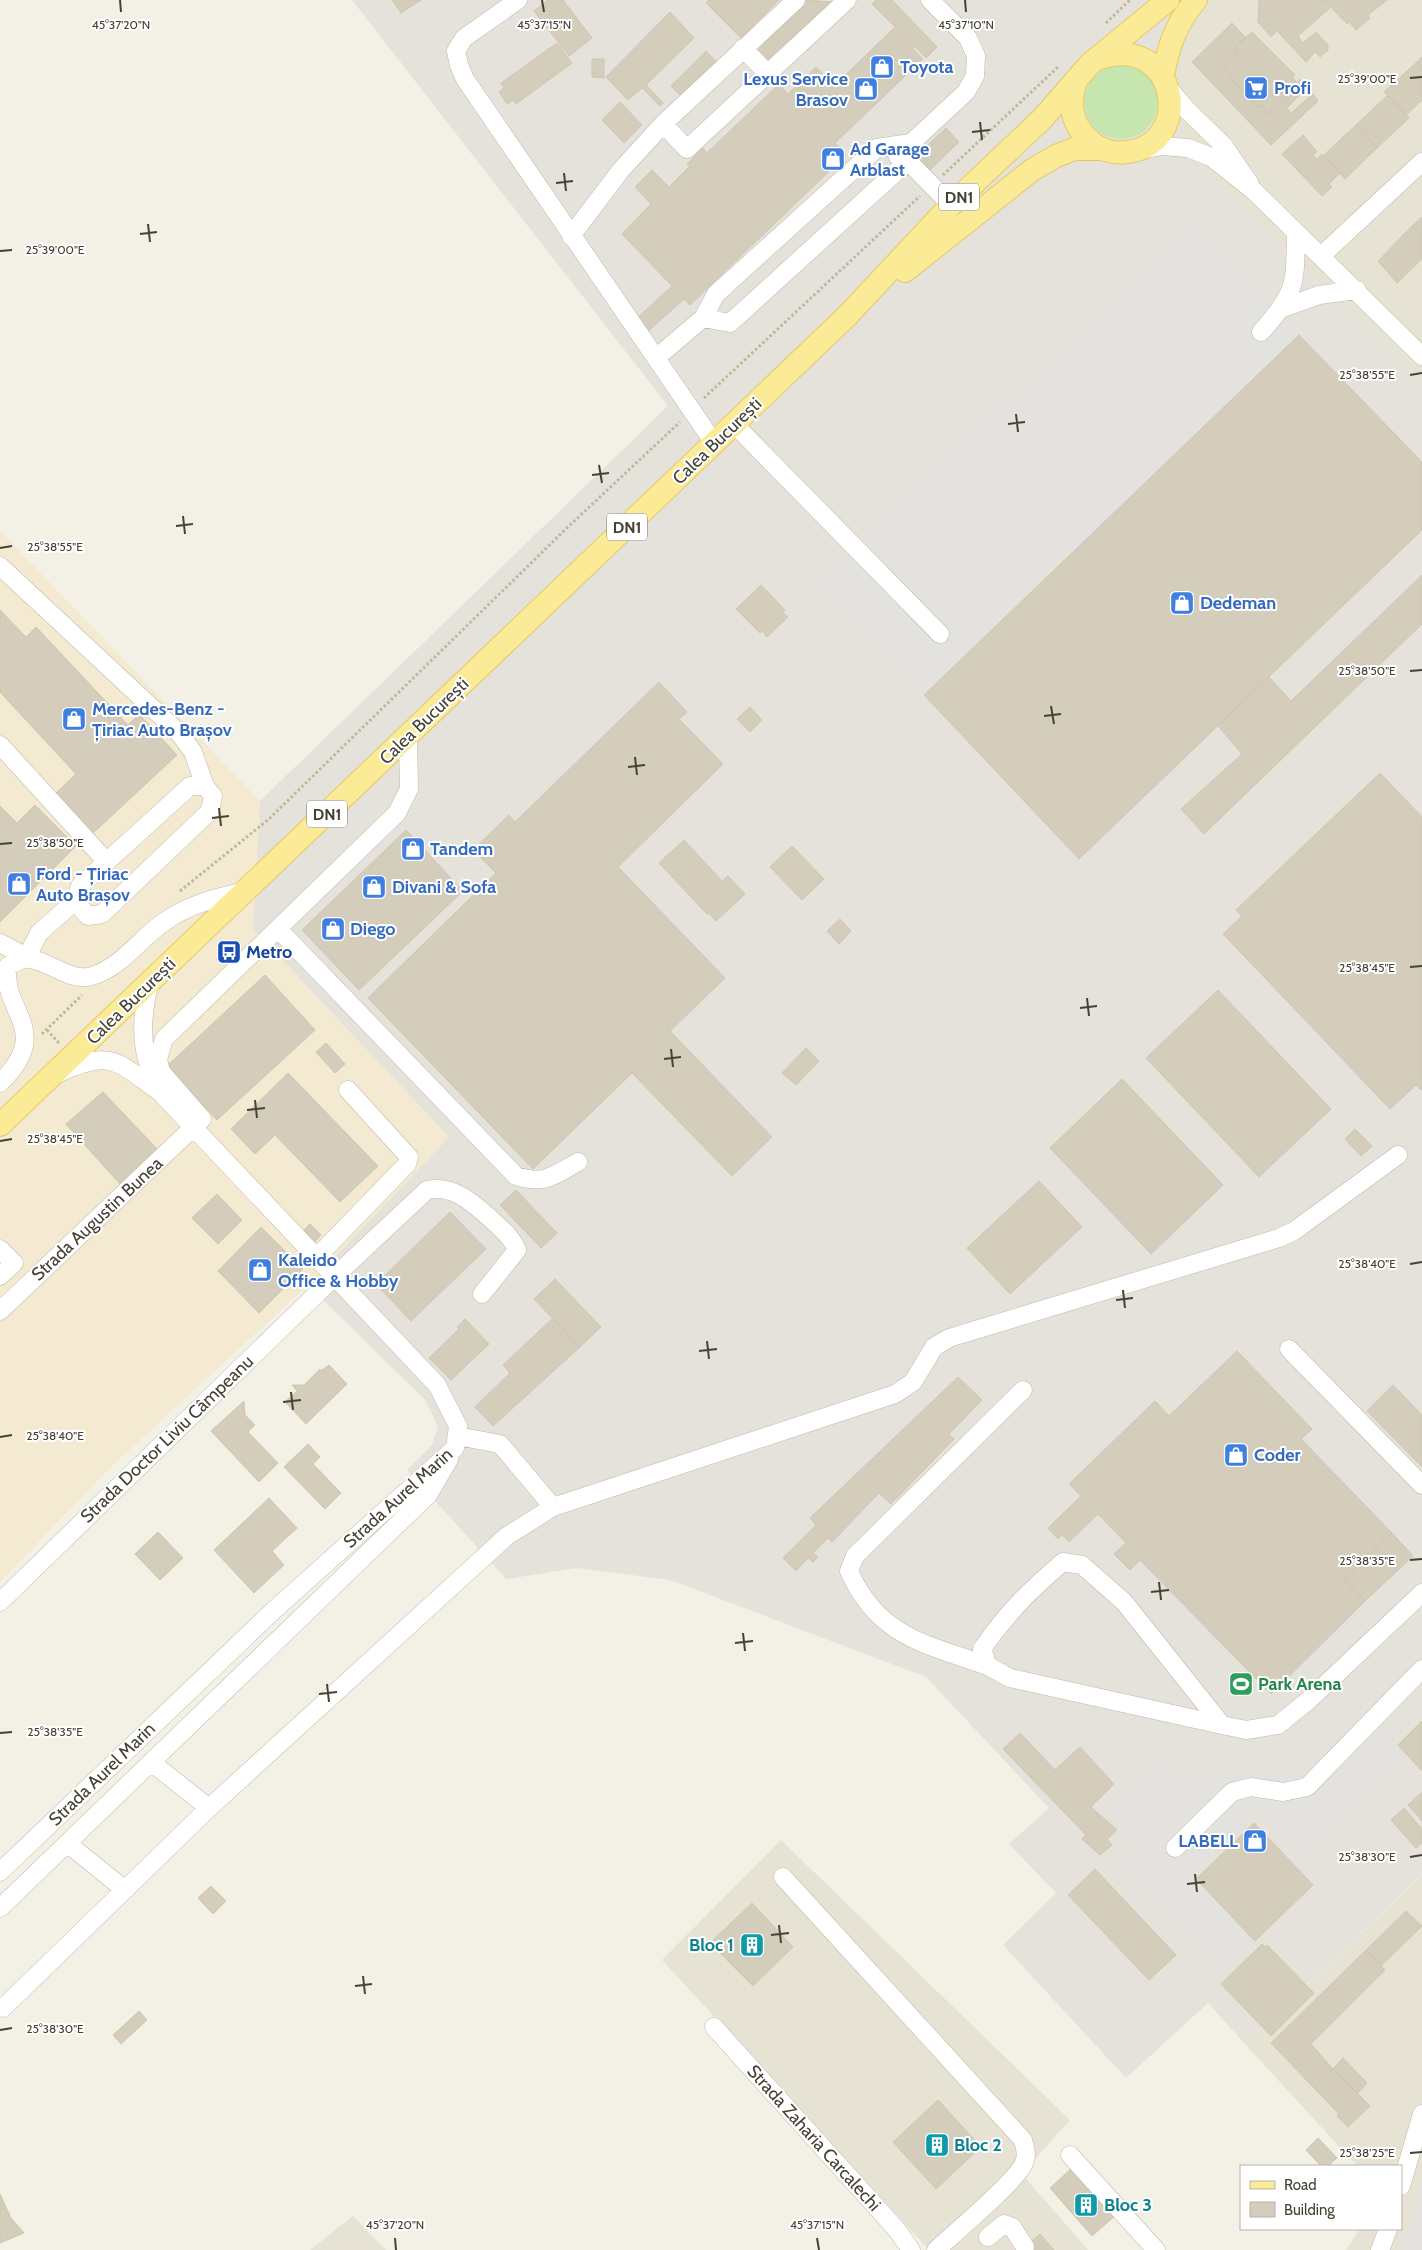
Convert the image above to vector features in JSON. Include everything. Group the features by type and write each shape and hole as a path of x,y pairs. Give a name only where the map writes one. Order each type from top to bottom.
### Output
{"main road":[{"name":"Calea București","path":"0,1125 848,316 951,205 1043,118 1076,83 1086,68 1168,0"},
{"path":"1137,150 1152,142 1163,130 1170,109 1166,82 1167,51 1175,30 1196,0"},
{"path":"1100,58 1124,53 1135,55 1156,67 1166,82"},
{"path":"1076,83 1072,109 1075,122 1082,133 1102,149"},
{"name":"Calea București","path":"848,316 1032,170 1056,156 1074,149 1102,149 1120,153 1137,150"}],"street":[{"path":"518,0 464,38 456,51 465,79 714,443"},
{"path":"571,236 621,170 664,124 796,0"},
{"path":"664,124 687,149 847,0"},
{"path":"656,358 703,318 716,294 877,148 911,143 966,92 975,76 976,56 968,38 930,0"},
{"path":"743,48 768,74"},
{"path":"1166,82 1187,110 1224,146 1254,191"},
{"path":"703,318 730,323 908,161 911,143"},
{"path":"1137,150 1162,146 1199,151 1211,157 1254,191 1357,290 1422,356"},
{"path":"877,148 908,161 951,205"},
{"path":"1321,256 1422,162"},
{"path":"1261,332 1282,308 1294,282 1296,232"},
{"path":"1282,308 1319,295 1357,290"},
{"path":"734,424 940,634"},
{"path":"0,566 179,733 193,752 205,786 213,796 210,810 102,914 88,916 75,901"},
{"path":"194,1127 202,1119 161,1072 158,1059 164,1039 397,813 409,789 408,737"},
{"path":"0,745 106,861"},
{"path":"0,1083 21,1053 23,1040 22,1031 5,1002 5,974 8,966 26,958 39,933 75,901 80,886 106,861 190,786 205,786"},
{"path":"0,963 26,958 40,960 62,973 90,977 120,963 163,922 184,910 206,900 246,891"},
{"path":"278,929 516,1176 532,1181 544,1180 578,1162"},
{"path":"0,943 26,958"},
{"name":"Strada Aurel Marin","path":"150,982 143,1008 143,1025 148,1067 160,1092"},
{"name":"Strada Aurel Marin","path":"0,1872 456,1442 458,1426 437,1384 160,1092 118,1062 100,1059 80,1064 49,1078"},
{"path":"316,1258 407,1164 409,1157 348,1090"},
{"name":"Strada Augustin Bunea","path":"0,1311 194,1127"},
{"path":"3,2008 209,1808 506,1536 553,1507 895,1394 914,1382 934,1347 949,1338 1279,1238 1294,1231 1398,1155"},
{"name":"Strada Doctor Liviu Câmpeanu","path":"0,1602 334,1277 427,1190 437,1188 467,1198 514,1240 517,1250 482,1294"},
{"path":"0,1249 14,1263 0,1276"},
{"path":"1289,1349 1422,1485"},
{"path":"1023,1390 855,1556 849,1571 858,1590 888,1626 903,1635 988,1666 1010,1678 1246,1730 1278,1725 1310,1699 1422,1593"},
{"path":"0,1908 428,1495 456,1442 500,1444 553,1507"},
{"path":"360,1532 365,1556"},
{"path":"988,1666 982,1649 1009,1612 1027,1592 1063,1562 1082,1565 1124,1602 1222,1725"},
{"path":"321,1568 327,1593"},
{"path":"1175,1848 1232,1792 1251,1787 1282,1792 1308,1787 1422,1669"},
{"path":"151,1762 209,1808"},
{"path":"67,1843 124,1890"},
{"path":"783,1877 1023,2140 1026,2152 1024,2163 1008,2183 936,2250"},
{"name":"Strada Zaharia Carcalechi","path":"714,2028 898,2230 911,2250"},
{"path":"1402,2183 1422,2114"},
{"path":"1070,2155 1156,2250"},
{"path":"988,2237 1004,2224 1012,2227 1025,2247"},
{"path":"1380,2250 1388,2230"}],"path":[{"path":"1104,25 1130,0"},
{"path":"179,892 269,820 563,532 1062,64"},
{"path":"23,1040 37,1038 47,1030 88,989 90,977"}],"shaded area":[{"path":"352,0 1215,0 1178,37 1174,72 1183,137 1214,180 1422,386 1422,1874 1245,2044 1208,2003 1126,2078 1003,1945 1056,1893 1009,1844 1049,1808 926,1677 670,1580 577,1568 506,1579 407,1470 432,1445 438,1427 426,1401 308,1285 449,1137 253,929 260,801 668,406"},
{"path":"1215,0 1422,0 1422,386 1214,180 1182,137 1174,72 1178,37"},
{"path":"1192,223 1299,335 924,695 817,583"},
{"path":"0,531 260,801 253,929 449,1137 308,1285 112,1466 0,1582"},
{"name":"LABELL","path":"1367,1718 1408,1759 1304,1859 1259,1812 1192,1875 1253,1939 1224,1967 1121,1858 1136,1843 1104,1810 1149,1767 1307,1771"},
{"path":"781,1840 1070,2120 1022,2174 1088,2250 929,2250 662,1960"},
{"path":"1422,1875 1422,2250 1346,2250 1359,2230 1402,2230 1402,2165 1356,2165 1245,2044"},
{"path":"1422,2180 1422,2250 1399,2250 1415,2204"},
{"path":"353,2216 386,2250 310,2250"}],"green space":[{"path":"1114,65 1128,65 1142,71 1152,81 1158,95 1156,116 1142,133 1128,139 1114,139 1100,133 1090,123 1084,109 1084,95 1090,81 1100,71"}],"building":[{"path":"392,0 421,0 401,13"},
{"path":"548,0 563,0 592,38 569,56 534,11"},
{"path":"709,0 779,0 741,38 706,3"},
{"path":"807,0 831,2 764,63 752,50"},
{"path":"876,0 892,0 937,47 926,58 914,46 912,48 923,59 835,143 846,155 690,305 684,299 645,334 634,321 672,286 622,234 651,204 635,187 652,170 669,187 689,167 691,168 687,164 703,148 707,153 779,84 788,94 816,67 834,86 895,27 872,4"},
{"path":"1259,0 1324,0 1331,7 1298,36 1303,43 1316,32 1328,45 1328,50 1320,57 1315,52 1306,62 1277,31 1271,37 1258,22"},
{"path":"1324,0 1387,0 1368,15 1370,18 1356,30 1349,22 1347,24"},
{"path":"670,12 694,38 646,85 663,103 660,106 642,88 628,100 606,77"},
{"path":"1232,23 1246,38 1235,46 1238,49 1234,52 1237,55 1224,68 1231,75 1229,77 1258,107 1261,105 1268,114 1299,84 1300,79 1308,86 1287,108 1291,113 1313,94 1318,101 1271,145 1192,62"},
{"path":"1252,32 1295,75 1292,77 1299,84 1268,114 1261,105 1258,107 1229,77 1231,75 1224,68 1237,55 1234,52 1238,49 1235,46"},
{"path":"557,43 572,63 516,104 513,100 507,104 499,92 504,88 501,83"},
{"path":"706,51 718,63 683,98 671,86"},
{"path":"1422,57 1422,67 1417,62"},
{"path":"592,59 604,59 604,78 592,77"},
{"path":"1417,62 1422,67 1422,100 1406,115 1384,92"},
{"path":"1388,95 1409,118 1377,148 1356,125"},
{"path":"620,102 642,125 624,143 602,120"},
{"path":"1356,125 1377,148 1345,179 1324,155"},
{"path":"946,128 959,142 930,170 916,156"},
{"path":"1303,135 1317,152 1313,155 1317,159 1322,154 1340,173 1329,184 1332,187 1322,196 1282,154"},
{"path":"1422,217 1422,237 1412,226"},
{"path":"1412,226 1422,237 1422,259 1397,283 1378,261"},
{"name":"Dedeman","path":"1299,335 1422,462 1422,530 1079,859 924,695"},
{"path":"1422,575 1422,624 1204,834 1181,809 1242,754 1218,726 1269,677 1291,701"},
{"path":"761,585 785,610 783,612 788,617 767,637 762,631 760,633 736,609"},
{"name":"Mercedes-Benz - Țiriac Auto Brașov","path":"0,610 26,637 36,627 128,725 139,714 177,755 91,835 54,795 76,774 0,692"},
{"path":"659,682 687,712 679,719 723,764 618,867 725,978 670,1031 772,1137 732,1176 632,1073 533,1169 368,998 496,873 473,850 509,815 515,822"},
{"path":"750,707 762,720 750,732 737,719"},
{"path":"1380,773 1422,817 1422,1091 1416,1085 1390,1109 1223,934 1242,916 1236,910"},
{"name":"Ford - Țiriac Auto Brașov","path":"35,805 76,846 0,922 0,806 17,823"},
{"path":"406,830 463,891 359,990 302,930"},
{"path":"684,840 722,881 728,876 745,894 716,921 709,913 707,914 659,863"},
{"path":"792,846 824,879 802,900 770,867"},
{"path":"840,919 851,931 839,944 827,931"},
{"path":"265,975 315,1030 217,1120 167,1066"},
{"path":"1218,990 1331,1109 1259,1177 1146,1058"},
{"path":"326,1043 345,1064 335,1073 316,1052"},
{"path":"806,1048 819,1061 796,1085 782,1073"},
{"path":"288,1073 378,1166 340,1202 275,1135 255,1154 231,1129"},
{"path":"1122,1079 1223,1185 1151,1254 1050,1148"},
{"path":"103,1092 158,1150 121,1185 66,1124"},
{"path":"1355,1129 1372,1146 1361,1156 1345,1139"},
{"path":"1039,1181 1082,1227 1010,1294 967,1248"},
{"path":"516,1190 557,1233 541,1248 500,1205"},
{"path":"217,1194 242,1220 218,1244 192,1218"},
{"path":"450,1212 486,1249 411,1321 376,1284"},
{"path":"310,1224 321,1235 312,1245 300,1234"},
{"name":"Kaleido Office & Hobby","path":"261,1227 303,1269 259,1313 218,1271"},
{"path":"555,1279 601,1327 580,1347 534,1299"},
{"path":"553,1318 580,1347 493,1426 475,1407 510,1373 503,1365"},
{"path":"465,1319 489,1344 451,1380 429,1358 459,1329 457,1327"},
{"path":"1237,1351 1312,1429 1301,1439 1392,1533 1344,1579 1365,1601 1271,1694 1140,1560 1130,1570 1114,1554 1126,1543 1098,1514 1069,1542 1062,1535 1058,1539 1048,1528 1081,1496 1069,1484 1155,1401 1169,1416"},
{"path":"329,1365 347,1384 306,1424 285,1402 297,1391 292,1385 304,1385 320,1369 321,1371"},
{"path":"958,1377 982,1400 949,1434 954,1439 891,1504 879,1493 832,1542 828,1538 813,1553 818,1557 813,1562 808,1558 796,1571 783,1558 816,1525 810,1518"},
{"path":"1393,1385 1422,1415 1422,1467 1367,1411"},
{"path":"244,1401 245,1415 255,1425 248,1432 278,1463 259,1482 211,1431"},
{"path":"308,1444 320,1457 313,1464 341,1493 325,1509 284,1467"},
{"path":"269,1498 297,1528 272,1551 284,1565 254,1593 214,1550"},
{"path":"158,1532 183,1558 160,1580 135,1554"},
{"path":"1392,1533 1413,1556 1365,1601 1344,1579"},
{"path":"1422,1721 1422,1771 1398,1745"},
{"path":"1020,1733 1055,1770 1080,1747 1114,1784 1091,1807 1117,1830 1107,1839 1112,1845 1100,1855 1082,1839 1086,1835 1003,1749"},
{"path":"1422,1792 1422,1821 1408,1805"},
{"path":"1404,1808 1422,1829 1422,1843 1416,1848 1391,1820"},
{"path":"1254,1823 1313,1885 1255,1941 1196,1879"},
{"path":"1095,1869 1176,1955 1149,1980 1068,1895"},
{"path":"211,1886 226,1901 213,1914 198,1898"},
{"name":"Bloc 1","path":"752,1903 793,1947 753,1986 710,1943"},
{"path":"1406,1911 1422,1926 1381,1966 1366,1950"},
{"path":"1262,1944 1265,1947 1267,1945 1314,1993 1271,2036 1221,1984"},
{"path":"1366,1950 1385,1970 1311,2044 1333,2069 1314,2088 1271,2043"},
{"path":"139,2011 147,2020 121,2044 113,2035"},
{"path":"1343,2058 1367,2083 1358,2093 1333,2069"},
{"path":"1333,2069 1370,2106 1348,2127 1337,2116 1339,2114 1314,2088"},
{"name":"Bloc 2","path":"938,2100 981,2147 936,2189 893,2142"},
{"path":"1318,2138 1337,2158 1329,2165 1320,2165 1306,2150"},
{"name":"Bloc 3","path":"1073,2167 1116,2215 1092,2236 1050,2188"},
{"path":"0,2194 11,2218 24,2233 0,2243"},
{"path":"1040,2234 1054,2250 1021,2250 1025,2247"}],"place":[{"name":"Toyota","path":"882,67"},
{"name":"Profi","path":"1256,88"},
{"name":"Lexus Service Brasov","path":"866,89"},
{"name":"Ad Garage Arblast","path":"833,159"},
{"name":"Dedeman","path":"1182,603"},
{"name":"Mercedes-Benz - Țiriac Auto Brașov","path":"74,719"},
{"name":"Tandem","path":"413,849"},
{"name":"Ford - Țiriac Auto Brașov","path":"19,884"},
{"name":"Divani & Sofa","path":"374,887"},
{"name":"Diego","path":"333,929"},
{"name":"Metro","path":"229,952"},
{"name":"Kaleido Office & Hobby","path":"260,1270"},
{"name":"Coder","path":"1236,1455"},
{"name":"Park Arena","path":"1241,1684"},
{"name":"LABELL","path":"1255,1841"},
{"name":"Bloc 1","path":"752,1945"},
{"name":"Bloc 2","path":"937,2145"},
{"name":"Bloc 3","path":"1086,2205"}]}
